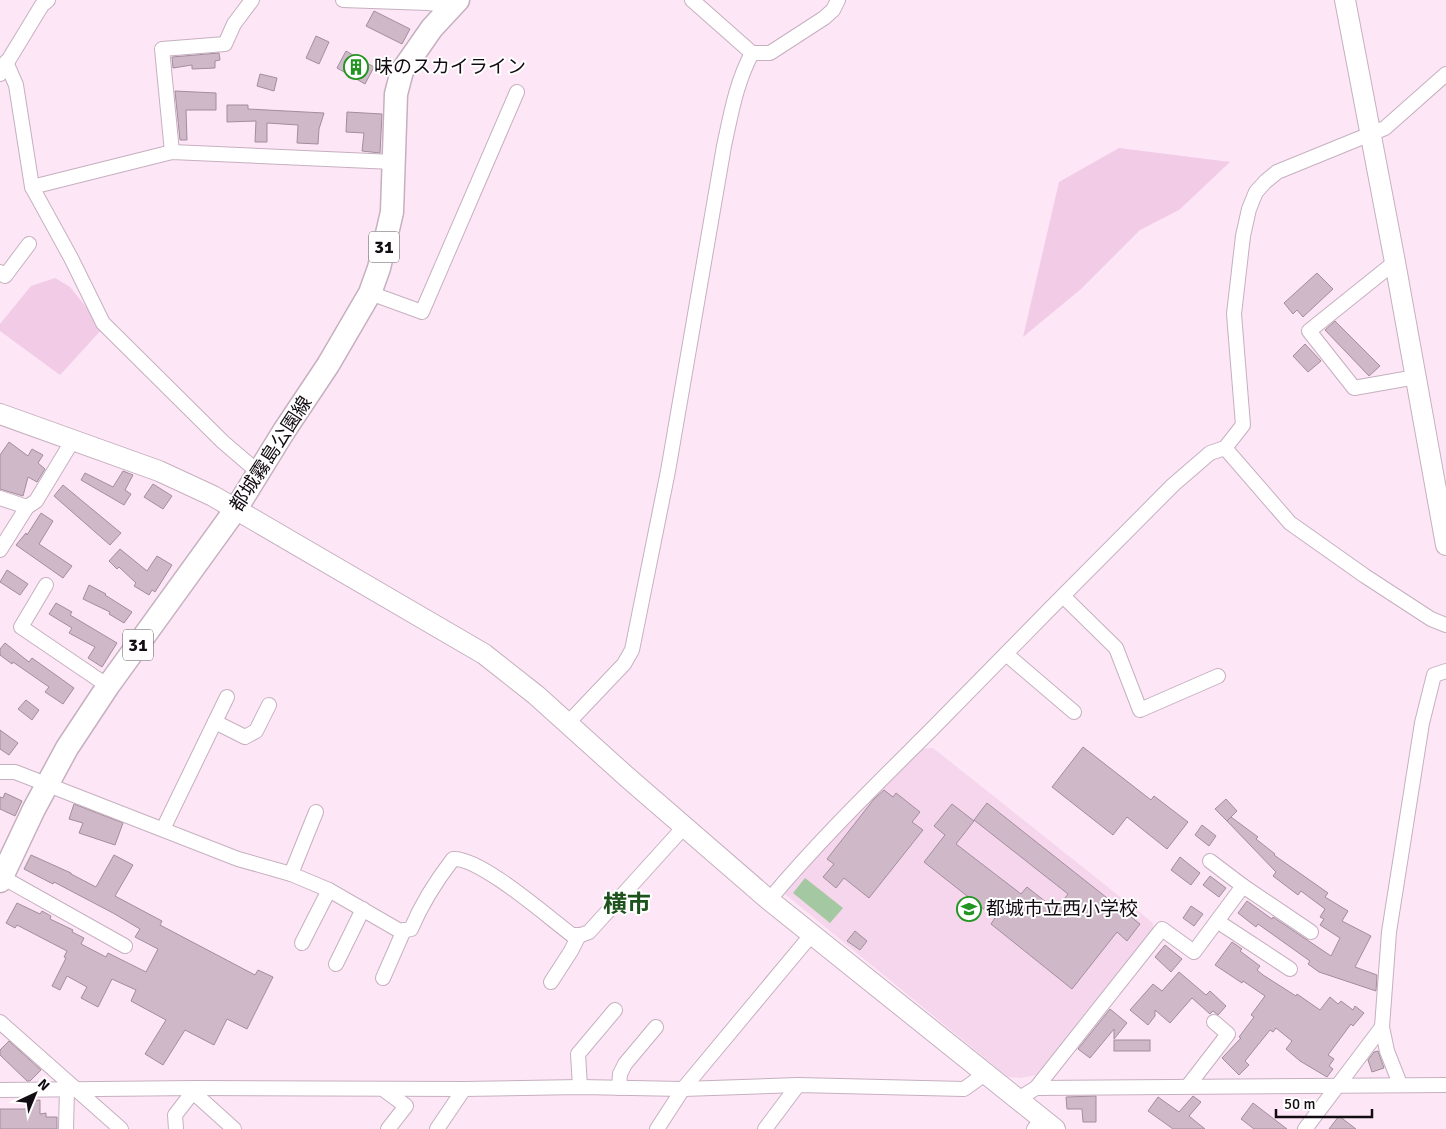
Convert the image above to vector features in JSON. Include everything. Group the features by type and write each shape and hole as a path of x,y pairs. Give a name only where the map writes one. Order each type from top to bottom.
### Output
{"main road":[{"name":"都城霧島公園線","path":"1,879 67,748 108,686 236,509 328,365 370,293 379,268 392,212 396,94 402,71 432,28 455,3"}],"street":[{"path":"48,0 42,5 3,68 16,85 32,187 71,258 103,323 223,442 258,472"},
{"path":"172,152 162,49 225,44 234,24 252,0"},
{"path":"343,0 428,4 455,3"},
{"path":"692,0 752,53 770,53 824,18 833,10 838,0"},
{"path":"1345,0 1444,522 1446,545"},
{"path":"567,724 624,664 632,650 668,471 724,146 735,94 743,70 752,53"},
{"path":"769,900 802,861 874,785 1173,485 1210,452 1225,448 1243,425 1234,314 1243,236 1249,210 1256,192 1277,172 1385,128 1446,74"},
{"path":"370,293 422,312 517,92"},
{"path":"32,187 172,152 393,162"},
{"path":"0,272 5,276 29,244"},
{"path":"1395,262 1308,331 1354,388 1416,377"},
{"path":"0,414 159,471 236,509 484,654 536,695 769,900 1018,1099 1044,1126"},
{"path":"0,550 27,506 36,501 73,440"},
{"path":"1225,448 1290,523 1364,576 1431,620 1446,625"},
{"path":"0,498 27,506"},
{"path":"46,585 21,626 108,686"},
{"path":"1064,596 1116,648 1140,710 1218,676"},
{"path":"1006,654 1074,712"},
{"path":"1400,1084 1387,1051 1382,1027 1389,932 1422,723 1434,675 1446,671"},
{"path":"163,829 227,696"},
{"path":"215,722 244,737 256,731 269,705"},
{"path":"0,772 15,772 238,859 291,874 329,890 400,931 411,929 423,901 436,880 452,858 458,858 492,874 572,935 589,932 684,827"},
{"path":"291,874 316,812"},
{"path":"1210,861 1311,932"},
{"path":"1,879 125,946"},
{"path":"1018,1099 1036,1088 1162,929 1194,952 1243,886"},
{"path":"302,943 329,890"},
{"path":"336,964 363,910"},
{"path":"1217,921 1290,970"},
{"path":"383,978 404,930"},
{"path":"657,1129 683,1089 812,934"},
{"path":"551,982 571,951 578,935"},
{"path":"580,1087 578,1054 615,1010"},
{"path":"0,1022 71,1089 121,1129"},
{"path":"1188,1086 1228,1034 1214,1022"},
{"path":"619,1088 620,1074 625,1064 656,1027"},
{"path":"1305,1129 1382,1027"},
{"path":"0,1090 580,1087 683,1089 798,1085 964,1089 985,1073"},
{"path":"765,1129 798,1085"},
{"path":"1036,1088 1446,1085"},
{"path":"66,1129 71,1089"},
{"path":"383,1089 406,1106 388,1129"},
{"path":"437,1129 464,1089"},
{"path":"176,1129 175,1115 195,1090"},
{"path":"195,1090 234,1129"}],"shaded area":[{"path":"1119,148 1230,162 1179,210 1140,230 1081,289 1023,337 1059,182"},
{"path":"55,278 70,287 103,328 60,375 0,331 0,324 31,286"},
{"name":"都城市立西小学校","path":"933,748 1153,923 1153,932 1036,1075 1020,1078 1008,1077 785,894 786,887 917,749"},
{"path":"805,878 843,908 830,923 793,893"}],"building":[{"path":"374,11 410,29 402,44 366,26"},
{"path":"316,36 329,42 319,64 306,58"},
{"name":"味のスカイライン","path":"346,51 374,67 365,84 337,68"},
{"path":"219,53 220,60 215,61 215,68 192,69 192,65 173,68 172,57"},
{"path":"260,74 277,78 274,91 257,86"},
{"path":"175,91 216,93 216,110 186,110 187,140 180,140"},
{"path":"227,105 248,105 248,109 324,113 319,129 318,144 297,143 298,125 267,123 267,142 255,142 256,121 227,122"},
{"path":"347,112 382,114 380,153 362,151 364,133 346,132"},
{"path":"1317,273 1333,289 1303,317 1297,310 1293,314 1284,303"},
{"path":"1335,321 1380,366 1369,376 1325,330"},
{"path":"1305,344 1321,361 1308,372 1293,356"},
{"path":"9,442 28,456 32,449 43,455 38,463 45,469 37,482 28,477 23,496 0,489 0,455"},
{"path":"123,471 133,475 125,490 131,494 124,505 81,480 85,473 113,487"},
{"path":"153,484 172,496 163,509 144,497"},
{"path":"63,485 121,533 110,545 54,496"},
{"path":"41,513 53,521 39,544 72,566 63,578 16,545 26,533 27,535"},
{"path":"120,549 147,571 157,556 172,565 155,592 152,590 149,595 134,586 136,583 119,567 117,569 109,561"},
{"path":"7,570 28,584 20,595 0,582"},
{"path":"89,585 132,612 124,623 109,614 110,612 83,599"},
{"path":"56,603 72,612 70,615 117,643 102,667 88,658 95,647 69,633 72,628 49,614"},
{"path":"5,643 29,662 32,658 74,688 63,704 45,692 49,687 0,655 0,649"},
{"path":"26,700 39,710 32,720 18,709"},
{"path":"0,730 18,743 9,755 0,749"},
{"path":"1083,747 1151,800 1154,796 1188,822 1167,849 1127,817 1113,835 1052,787"},
{"path":"884,790 893,797 896,793 920,812 912,822 923,830 869,898 844,878 836,888 823,877 834,864 827,859 874,799"},
{"path":"5,793 22,801 15,816 0,809 0,797 3,798"},
{"path":"1226,799 1237,811 1227,821 1215,809"},
{"path":"987,803 1140,924 1127,941 1117,932 1072,989 991,924 995,918 924,862 945,835 934,826 952,804 974,821 956,844 1021,894 1027,887 1056,910 1068,894 974,820"},
{"path":"74,804 123,823 115,845 79,833 83,823 69,819"},
{"path":"1231,817 1258,837 1256,839 1274,855 1328,893 1325,897 1348,911 1342,921 1371,936 1355,967 1377,975 1376,991 1319,972 1308,964 1310,961 1258,924 1256,927 1238,913 1247,901 1331,956 1340,938 1320,925 1324,919 1320,917 1325,909 1301,891 1298,895 1273,876 1276,872 1227,821"},
{"path":"1202,825 1216,836 1209,846 1195,835"},
{"path":"31,855 71,873 96,887 114,855 133,865 115,896 162,921 160,925 255,975 258,970 273,977 247,1029 227,1019 214,1045 185,1030 163,1065 145,1054 166,1020 131,1001 136,990 112,979 98,1007 81,998 87,987 67,976 60,990 52,986 66,958 64,957 67,951 17,925 15,928 6,923 17,903 40,914 42,911 51,916 50,919 73,930 72,932 84,938 81,944 106,957 108,953 146,972 158,949 135,937 140,929 54,882 53,884 24,869"},
{"path":"1180,857 1200,873 1191,885 1171,870"},
{"path":"1210,876 1226,888 1219,897 1203,885"},
{"path":"1191,906 1203,914 1194,926 1183,918"},
{"path":"855,931 867,941 860,950 847,941"},
{"path":"1232,942 1242,949 1240,951 1260,966 1257,970 1263,975 1296,996 1297,994 1320,1010 1330,997 1338,1004 1341,1001 1353,1010 1355,1006 1364,1013 1353,1026 1351,1024 1328,1055 1334,1059 1329,1066 1333,1069 1327,1077 1300,1061 1286,1049 1292,1041 1276,1028 1273,1032 1270,1030 1245,1061 1249,1065 1239,1075 1222,1058 1241,1038 1239,1037 1254,1017 1251,1015 1265,996 1215,965"},
{"path":"1165,945 1182,959 1171,972 1155,957"},
{"path":"1179,972 1206,995 1210,991 1226,1006 1218,1015 1213,1011 1210,1014 1192,998 1170,1023 1155,1010 1155,1016 1148,1025 1130,1010 1153,984 1162,991"},
{"path":"1110,1009 1127,1023 1114,1039 1114,1029 1090,1058 1078,1049"},
{"path":"1114,1040 1150,1040 1150,1051 1114,1051"},
{"path":"9,1041 41,1070 30,1081 27,1081 0,1055 0,1050"},
{"path":"1378,1051 1384,1068 1372,1072 1368,1060 1374,1052"},
{"path":"1096,1096 1096,1122 1083,1122 1082,1109 1067,1109 1066,1097"},
{"path":"1193,1096 1201,1102 1189,1116 1205,1129 1173,1129 1148,1111 1158,1097 1179,1112"},
{"path":"40,1100 40,1114 46,1113 46,1117 57,1117 57,1129 0,1129 0,1109 30,1109 29,1101"},
{"path":"1253,1103 1287,1129 1254,1129 1241,1119"},
{"path":"1339,1116 1356,1129 1329,1129"}],"place":[{"name":"味のスカイライン","path":"356,67"},
{"name":"都城市立西小学校","path":"969,909"}],"district":[{"name":"横市","path":"627,904"}]}
